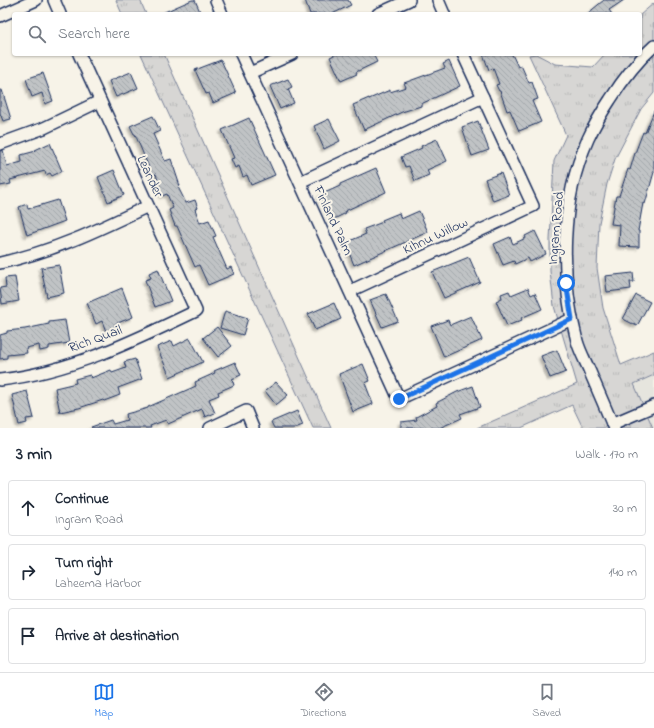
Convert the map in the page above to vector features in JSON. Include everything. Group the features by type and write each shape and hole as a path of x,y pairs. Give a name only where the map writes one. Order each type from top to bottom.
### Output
{"street":[{"path":"0,16 36,0"},
{"path":"54,0 59,12"},
{"path":"216,0 221,12"},
{"path":"382,12 409,0"},
{"path":"438,0 443,12"},
{"name":"Ingram Road","path":"613,426 578,344 572,319 566,283 565,245 569,206 576,173 588,140 618,88 634,67 654,46"},
{"name":"Leander","path":"79,56 196,311"},
{"name":"Finland Palm","path":"242,56 399,399 572,319"},
{"path":"250,74 288,56"},
{"path":"300,182 482,97 464,56"},
{"name":"Kihnu Willow","path":"350,291 533,206 482,97"},
{"path":"0,144 44,128 100,101"},
{"path":"0,263 28,257 62,245 148,206"},
{"name":"Rich Quail","path":"0,380 52,370 111,350 196,311"},
{"path":"613,426 654,406"},
{"path":"210,428 246,411 253,428"}],"shaded area":[{"path":"654,375 654,428 653,428 634,384"}],"green space":[{"path":"116,0 140,0 145,12 121,12"},
{"path":"654,3 654,93 641,109 615,159 607,184 599,223 597,268 603,308 621,365 654,351 654,375 634,384 653,428 583,428 572,405 521,428 477,428 577,384 554,306 550,271 554,161 566,135 529,56 540,56 555,64 593,67 603,56 642,56 642,13"},
{"path":"142,56 165,56 331,428 313,428"}],"building":[{"path":"195,0 200,12 165,12"},
{"path":"305,0 348,0 351,5 336,12 309,12"},
{"path":"604,0 624,0 609,10 610,12 589,12"},
{"path":"374,56 377,62 356,72 357,74 341,81 330,57"},
{"path":"484,56 513,56 518,67 521,65 529,83 532,82 538,99 532,101 541,122 519,131 510,110 507,111 500,91 496,85 499,84 493,68 489,70"},
{"path":"221,60 236,93 213,103 209,93 206,94 195,70"},
{"path":"449,61 460,86 421,104 421,106 402,112 364,130 353,105 390,90 390,92 406,87 404,83 445,68 443,64"},
{"path":"131,72 138,88 116,97 109,81"},
{"path":"43,73 53,101 45,104 42,93 32,97 26,79"},
{"path":"288,79 292,87 288,89 294,103 280,109 270,86"},
{"path":"0,90 2,90 11,119 3,121 0,113"},
{"path":"654,111 654,172 645,204 643,203 638,231 639,247 619,246 620,225 611,224 616,196 619,196 643,132 645,133"},
{"path":"153,116 160,131 153,134 165,161 171,159 180,186 178,187 186,203 195,200 198,208 195,209 200,223 209,220 216,236 213,237 227,269 231,267 234,274 208,285 199,265 195,267 177,226 175,226 169,210 173,208 167,194 162,196 156,174 152,175 135,134 130,126"},
{"path":"249,118 275,175 251,185 247,175 243,177 239,166 235,168 231,159 234,158 222,130"},
{"path":"329,119 340,141 324,149 314,126"},
{"path":"478,121 489,150 472,156 462,127"},
{"path":"437,139 447,161 427,170 429,175 415,181 409,166 405,167 401,157 422,148 421,146"},
{"path":"50,143 62,171 52,176 50,173 46,175 45,171 10,180 11,184 0,186 0,151 3,150 7,166 22,162 21,155 36,151 35,150"},
{"path":"376,168 386,192 345,211 346,213 332,220 320,195 340,186 340,184"},
{"path":"114,170 124,195 108,202 98,177"},
{"path":"501,173 509,195 493,201 485,179"},
{"path":"58,200 65,221 27,235 19,207 27,204 28,209"},
{"path":"419,211 428,232 354,265 345,243 366,234 364,229 383,222 382,220 399,213 401,219"},
{"path":"535,231 546,254 530,262 528,258 515,264 514,261 503,265 494,244 510,237 513,244 526,238 525,236"},
{"path":"469,257 480,282 444,298 432,272"},
{"path":"59,265 64,293 47,297 41,268"},
{"path":"158,269 171,301 155,307 145,280 151,278 149,273"},
{"path":"633,273 634,282 630,282 631,289 607,292 605,276"},
{"path":"15,277 19,301 2,304 0,288 6,287 5,278"},
{"path":"122,288 133,317 115,324 117,330 107,334 102,321 96,324 87,303"},
{"path":"528,288 531,295 535,293 542,309 507,326 496,301 502,298 501,294 509,291 511,295"},
{"path":"386,294 398,321 382,327 370,300"},
{"path":"636,295 650,302 637,326 623,319"},
{"path":"334,303 341,319 315,330 308,314"},
{"path":"225,311 248,318 243,335 220,328"},
{"path":"471,316 482,340 444,357 431,326 448,320 450,325"},
{"path":"65,320 69,343 49,346 49,349 40,351 39,345 26,348 27,353 7,355 7,358 0,359 0,335 7,333 7,331 25,329 49,324 49,322"},
{"path":"217,327 232,346 218,357 203,338"},
{"path":"190,338 203,362 170,377 157,347 172,341 174,346"},
{"path":"557,350 566,372 550,378 541,356"},
{"path":"135,359 142,379 118,388 120,395 104,401 103,400 79,408 60,412 55,388 76,383 75,379 90,375 91,378 111,370 112,373 126,368 124,362"},
{"path":"235,362 241,375 232,379 234,385 218,392 219,395 209,399 215,413 205,417 202,409 168,424 166,420 150,426 151,428 91,427 111,420 113,424 127,420 126,414 148,408 196,386 195,382 215,373 214,371"},
{"path":"363,364 370,381 365,383 373,404 353,412 339,374"},
{"path":"276,382 288,395 276,405 265,391"},
{"path":"473,386 480,407 460,414 462,418 439,428 401,428 401,422 417,420 416,417 437,406 436,403 457,392"},
{"path":"27,391 34,418 26,419 27,423 19,425 12,395"},
{"path":"297,411 303,425 295,428 274,428 271,422"}],"route":[{"path":"399,399 572,319 566,283"}]}
